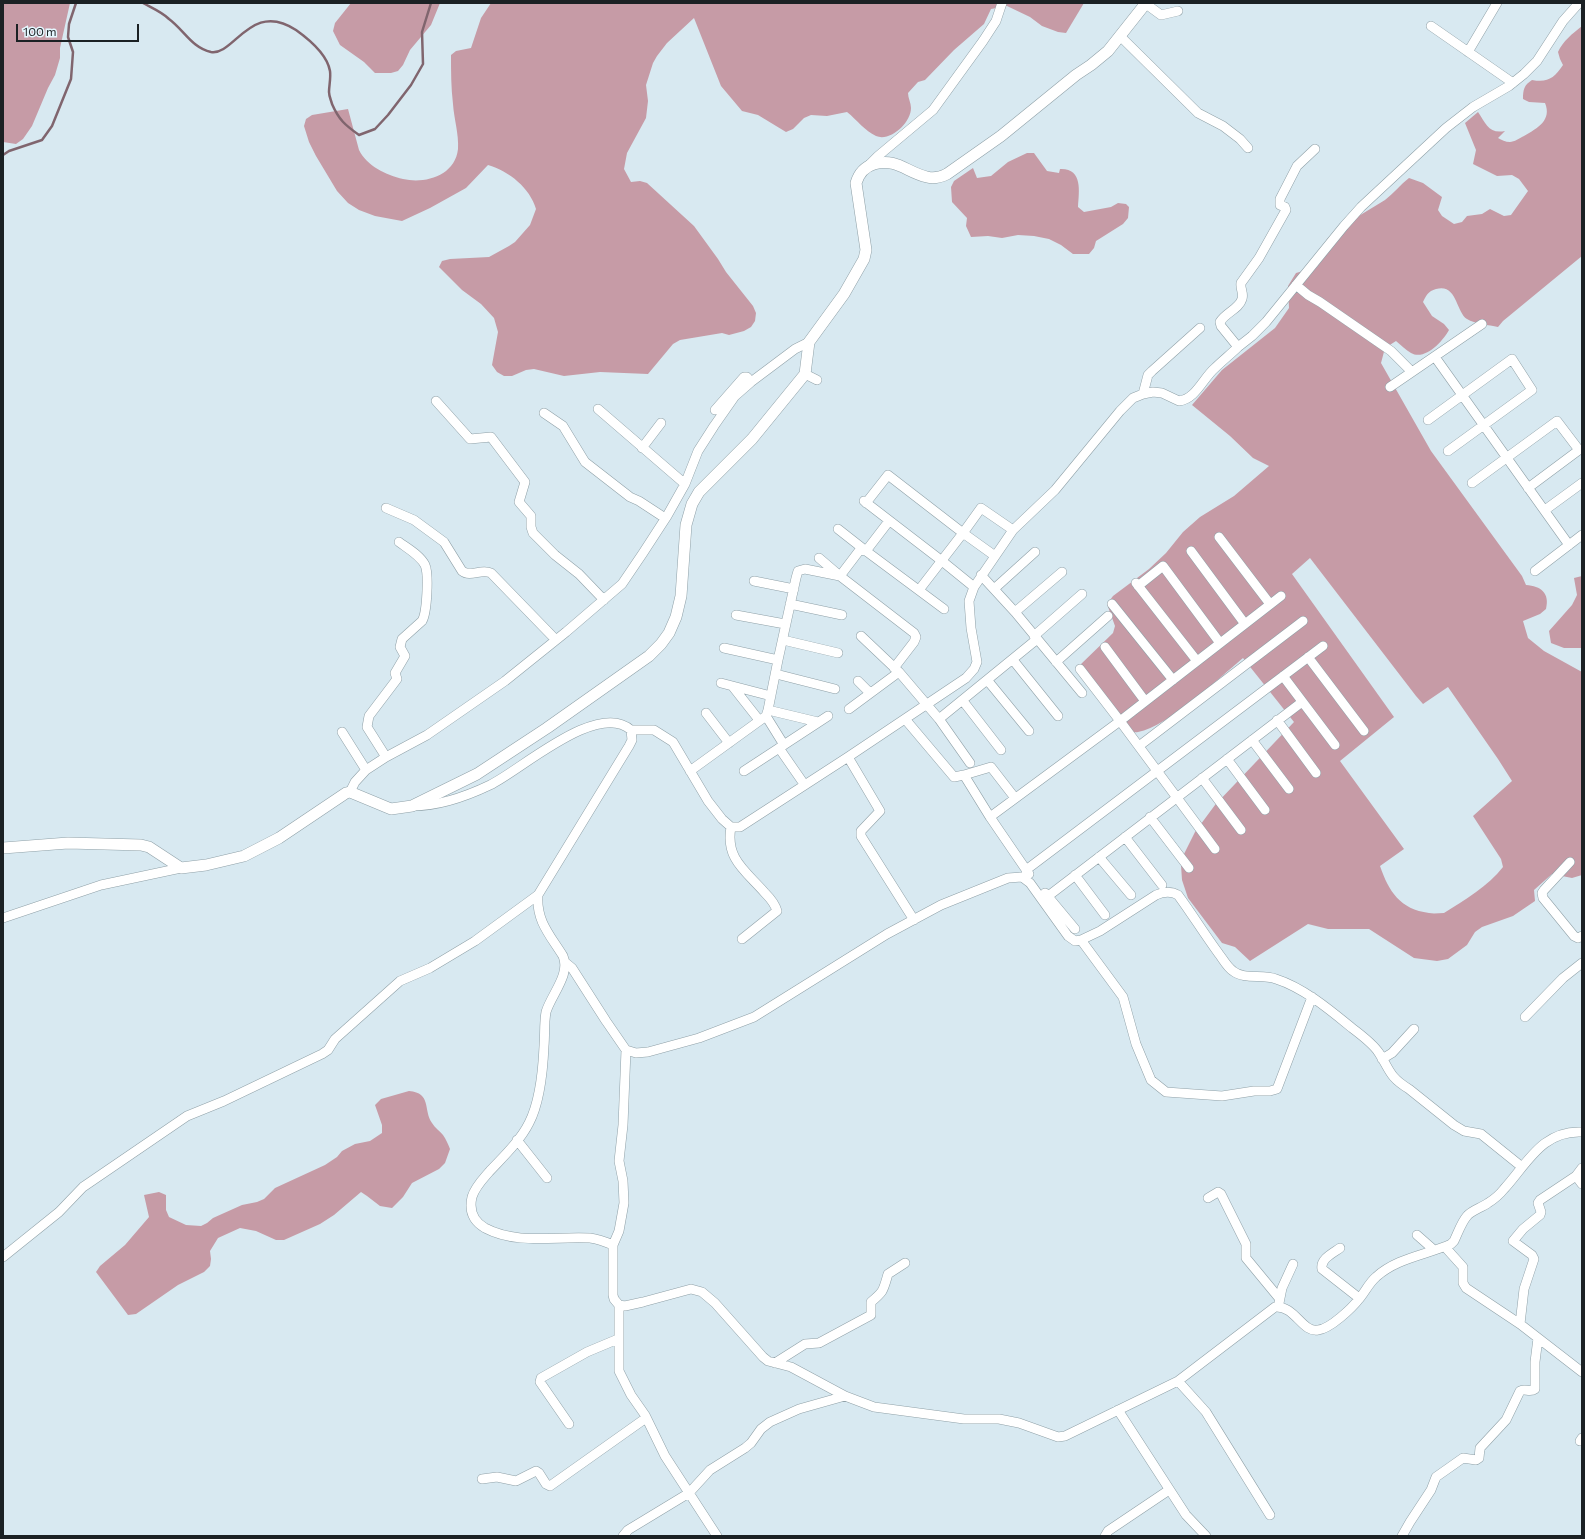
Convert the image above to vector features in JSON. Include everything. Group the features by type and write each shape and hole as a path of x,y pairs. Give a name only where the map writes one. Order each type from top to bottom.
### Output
{"street":[{"path":"3,918 101,885 181,868 206,865 244,856 279,838 342,795 350,792 355,782 366,770 386,757 427,735 505,681 622,584 665,518 685,484 698,451 744,377 747,377 751,382 795,349 809,342 844,294 864,259 866,250 856,183 858,176 878,156 933,110 996,21 1002,3"},
{"path":"868,166 890,162 926,177 941,177 972,158 1070,79 1108,51 1146,3 1161,14 1178,11"},
{"path":"1468,52 1497,3"},
{"path":"350,792 385,808 396,809 412,806 425,806 455,798 491,785 574,733 595,724 613,722 623,724 631,730 654,730 665,736 672,742 708,801 722,819 731,827 740,827 748,823 804,784 848,757 966,678 974,669 977,662 969,612 969,601 974,587 1013,530 1055,490 1120,411 1133,398 1153,392 1162,393 1179,401 1189,398 1214,368 1228,358 1266,322 1361,207 1446,128 1473,107 1513,83 1537,62 1563,21 1579,3"},
{"path":"1431,26 1513,83"},
{"path":"1120,36 1198,113 1223,126 1240,139 1248,148"},
{"path":"1238,347 1221,326 1220,322 1241,302 1243,292 1240,286 1241,283 1259,258 1286,210 1285,207 1280,204 1280,199 1297,166 1315,149"},
{"path":"1296,285 1308,295 1391,351 1412,372"},
{"path":"1390,387 1482,324"},
{"path":"1144,394 1148,375 1200,328"},
{"path":"412,806 477,774 547,728 627,672 649,656 660,644 669,633 676,617 679,603 686,525 692,504 699,492 752,439 805,374 809,342"},
{"path":"1434,357 1569,545"},
{"path":"1428,420 1512,359 1532,390 1448,451"},
{"path":"805,374 817,380"},
{"path":"714,410 733,394"},
{"path":"436,401 470,439 474,440 487,437 492,439 525,482 519,502 531,516 531,527 533,533 555,555 579,574 604,600"},
{"path":"598,410 685,484"},
{"path":"544,413 563,426 585,462 630,498 638,501 665,518"},
{"path":"1472,483 1557,421 1579,450 1528,488"},
{"path":"642,448 661,424"},
{"path":"974,587 865,502 888,475 995,556"},
{"path":"1545,510 1582,483"},
{"path":"386,508 414,520 444,542 464,573 471,574 486,571 491,573 556,640"},
{"path":"919,590 982,508 1013,530"},
{"path":"866,551 889,521"},
{"path":"838,529 944,609"},
{"path":"1535,571 1582,535"},
{"path":"1219,537 1270,604"},
{"path":"386,757 367,727 367,722 369,716 398,679 395,673 405,656 400,647 402,639 422,621 426,599 427,573 425,565 419,558 399,542"},
{"path":"840,576 859,551 866,551"},
{"path":"1191,551 1245,624"},
{"path":"994,589 1034,552"},
{"path":"819,558 914,633 916,637 896,670 850,709"},
{"path":"1197,661 1137,585 1163,566 1220,643"},
{"path":"690,771 729,743 764,715 771,696 785,624 798,571 805,569 840,576"},
{"path":"1015,612 1062,572"},
{"path":"981,575 1015,612 1082,693"},
{"path":"754,581 794,589"},
{"path":"939,719 988,681 1082,594"},
{"path":"990,817 1120,721 1281,596"},
{"path":"790,604 842,615"},
{"path":"1112,604 1173,680"},
{"path":"736,616 785,624"},
{"path":"1056,662 1108,616"},
{"path":"1139,746 1303,621"},
{"path":"861,636 896,670 939,719 970,762"},
{"path":"782,640 838,653"},
{"path":"1026,870 1323,646"},
{"path":"1105,647 1145,702"},
{"path":"724,648 778,660"},
{"path":"1308,657 1364,731"},
{"path":"1012,660 1058,716"},
{"path":"1080,669 1215,849"},
{"path":"776,674 835,689"},
{"path":"1283,676 1335,745"},
{"path":"858,681 870,693"},
{"path":"988,681 1029,731"},
{"path":"722,684 771,696"},
{"path":"733,687 764,715 804,784"},
{"path":"963,701 1001,750"},
{"path":"1045,898 1302,702"},
{"path":"706,713 729,743"},
{"path":"764,715 818,722"},
{"path":"744,771 828,716"},
{"path":"905,719 954,777 991,767 1015,798"},
{"path":"1277,720 1316,773"},
{"path":"3,1257 59,1212 83,1187 126,1157 187,1116 224,1101 322,1054 328,1050 335,1040 400,981 430,968 475,941 538,895 629,746 632,740 631,730"},
{"path":"342,732 366,770"},
{"path":"1252,740 1289,789"},
{"path":"848,757 880,811 861,831 861,836 914,920"},
{"path":"1227,759 1265,810"},
{"path":"964,775 990,817 1045,898 1068,936 1075,941 1081,940 1100,930 1156,895 1173,892 1178,895 1209,941 1232,970 1245,976 1259,975 1277,979 1312,997 1352,1028 1379,1052 1394,1078 1454,1125 1464,1131 1481,1134 1522,1167"},
{"path":"1202,778 1241,830"},
{"path":"1150,818 1188,868"},
{"path":"731,827 729,838 733,856 737,863 770,898 777,911 742,939"},
{"path":"1125,837 1162,885"},
{"path":"3,848 68,843 141,845 149,848 181,868"},
{"path":"1099,856 1131,895"},
{"path":"1570,862 1544,890 1542,895 1574,936 1578,938 1582,936"},
{"path":"1075,875 1105,915"},
{"path":"626,1050 636,1053 648,1052 699,1038 754,1017 887,934 941,906 1008,878 1017,877 1030,883 1074,929"},
{"path":"538,895 537,907 540,918 566,963 572,968 626,1050 623,1125 619,1161 623,1181 624,1203 619,1231 613,1245 613,1295 614,1299 619,1305 625,1306 691,1289 702,1292 715,1303 762,1357 768,1361 791,1367 846,1396 874,1407 964,1419 998,1419 1019,1423 1058,1437 1065,1436 1178,1381 1224,1347 1279,1302 1282,1288 1293,1264"},
{"path":"1081,940 1123,997 1136,1044 1150,1080 1166,1092 1222,1096 1277,1089 1312,997"},
{"path":"566,963 546,1014 544,1054 534,1112 529,1124 517,1140 478,1186 472,1196 472,1214 477,1222 486,1228 513,1237 541,1239 591,1238 613,1245"},
{"path":"1525,1016 1563,978 1582,963"},
{"path":"1382,1059 1392,1053 1414,1029"},
{"path":"1208,1198 1218,1192 1222,1194 1246,1244 1246,1258 1285,1308 1308,1328 1318,1330 1328,1326 1359,1298 1376,1277 1395,1264 1445,1247 1454,1241 1468,1215 1489,1203 1504,1190 1522,1167 1542,1146 1558,1135 1570,1131 1582,1132"},
{"path":"517,1140 547,1178"},
{"path":"1520,1324 1524,1289 1534,1259 1532,1255 1513,1241 1525,1227 1540,1215 1541,1212 1538,1203 1540,1200 1576,1176 1582,1168"},
{"path":"1576,1176 1582,1184"},
{"path":"1417,1235 1434,1250"},
{"path":"1445,1247 1463,1267 1464,1286 1520,1324 1582,1372"},
{"path":"1340,1248 1323,1261 1322,1269 1359,1298"},
{"path":"775,1363 805,1344 819,1343 871,1315 870,1304 884,1289 888,1274 906,1263"},
{"path":"619,1305 619,1371 631,1395 646,1418 665,1456 717,1536"},
{"path":"1402,1536 1431,1490 1437,1476 1463,1458 1478,1460 1480,1448 1506,1420 1520,1391 1524,1389 1532,1391 1535,1390 1535,1362 1538,1338"},
{"path":"568,1424 540,1382 541,1378 587,1352 618,1339"},
{"path":"1178,1381 1206,1412 1270,1515"},
{"path":"623,1536 628,1530 689,1493 710,1470 745,1448 751,1443 761,1428 770,1422 799,1409 846,1396"},
{"path":"1118,1410 1189,1519 1206,1536"},
{"path":"482,1479 497,1477 516,1481 536,1471 546,1484 550,1486 646,1418"},
{"path":"1105,1536 1108,1531 1169,1490"}],"shaded area":[{"path":"3,3 70,3 60,48 60,58 55,75 32,126 23,139 16,144 3,142"},
{"path":"351,3 440,3 431,25 410,50 403,65 398,71 391,73 375,73 364,62 340,45 333,31 335,23"},
{"path":"491,3 1084,3 1066,33 1058,32 1042,26 1030,17 1007,6 991,9 984,24 954,50 925,80 918,82 908,93 911,108 908,120 904,125 893,134 882,137 876,136 868,131 847,112 827,116 811,115 804,118 793,129 786,132 758,115 742,111 721,86 694,18 667,43 653,63 646,85 648,101 646,118 627,153 624,169 631,182 640,181 647,183 694,226 726,272 753,306 756,313 755,321 751,327 744,331 729,335 722,333 680,340 673,344 648,374 600,372 564,376 534,369 526,370 512,376 504,376 497,372 492,365 498,332 494,318 481,304 462,290 439,267 442,261 450,259 489,257 515,242 530,225 536,209 524,187 504,171 488,165 466,188 430,208 402,221 375,216 359,210 348,203 337,191 316,156 309,142 304,126 306,119 312,115 348,109 362,156 378,169 403,179 412,180 429,179 445,172 456,158 458,149 452,92 451,55 456,51 471,48 481,18"},
{"path":"1582,26 1582,256 1503,321 1498,327 1467,319 1460,311 1455,299 1448,290 1443,288 1429,292 1423,302 1432,316 1444,324 1449,330 1433,349 1422,354 1416,355 1411,353 1396,341 1385,348 1381,363 1431,451 1522,576 1526,585 1536,587 1543,591 1547,599 1546,609 1540,614 1523,621 1528,638 1544,651 1582,672 1582,875 1572,878 1552,874 1534,890 1535,901 1513,916 1482,927 1475,932 1467,945 1448,959 1437,961 1414,958 1369,929 1328,929 1308,924 1250,961 1235,947 1222,943 1188,898 1182,880 1182,858 1195,832 1215,805 1294,722 1243,658 1193,701 1164,721 1138,732 1121,729 1079,666 1113,633 1115,626 1107,604 1113,596 1149,569 1166,553 1183,532 1200,517 1234,496 1269,466 1253,458 1230,436 1192,405 1222,370 1275,328 1289,308 1288,286 1296,273 1317,267 1327,239 1339,228 1385,200 1409,178 1423,183 1442,197 1438,210 1442,216 1454,224 1462,222 1467,216 1482,214 1490,209 1504,216 1511,215 1528,191 1519,179 1512,175 1497,176 1473,164 1476,150 1465,123 1478,112 1488,127 1495,131 1505,131 1498,138 1510,142 1519,139 1539,127 1547,114 1545,103 1529,102 1523,99 1524,88 1532,80 1546,80 1557,73 1563,65 1558,52 1560,48 1571,35","holes":["1310,558 1423,704 1448,687 1512,781 1473,816 1501,859 1503,867 1497,874 1468,898 1444,913 1429,913 1410,908 1397,898 1387,884 1380,866 1404,849 1340,761 1394,717 1292,574"]},
{"path":"1027,153 1034,153 1047,171 1059,173 1060,169 1073,172 1076,176 1079,188 1078,207 1084,212 1111,207 1118,203 1126,204 1129,207 1128,218 1123,224 1096,241 1094,248 1089,254 1073,254 1061,245 1049,239 1034,236 1018,235 1002,238 988,236 971,237 966,226 967,218 952,202 951,187 954,181 973,168 977,178 991,176 1008,162"},
{"path":"1582,576 1582,648 1564,648 1551,643 1549,631 1572,605 1577,595 1574,578"},
{"path":"409,1091 416,1092 424,1099 429,1118 433,1125 442,1134 450,1149 445,1163 439,1169 412,1183 403,1197 392,1208 380,1206 361,1192 334,1215 320,1224 284,1240 276,1240 256,1231 240,1228 218,1238 210,1251 210,1266 204,1272 178,1285 136,1314 128,1315 96,1272 100,1266 125,1245 149,1217 144,1195 159,1192 166,1195 166,1210 169,1217 186,1225 201,1226 213,1218 242,1205 264,1199 275,1188 325,1165 337,1157 342,1151 355,1144 370,1141 382,1133 382,1125 375,1105 381,1099"}],"waterway":[{"path":"3,155 9,151 42,140 52,126 71,79 73,52 68,37 69,24 76,3"},
{"path":"143,3 157,10 174,23 193,43 204,50 211,52 219,51 228,46 245,31 255,25 267,21 280,22 296,30 307,38 322,53 330,71 329,94 332,104 343,122 359,135 375,129 388,115 411,85 423,64 422,32 431,3"}]}
